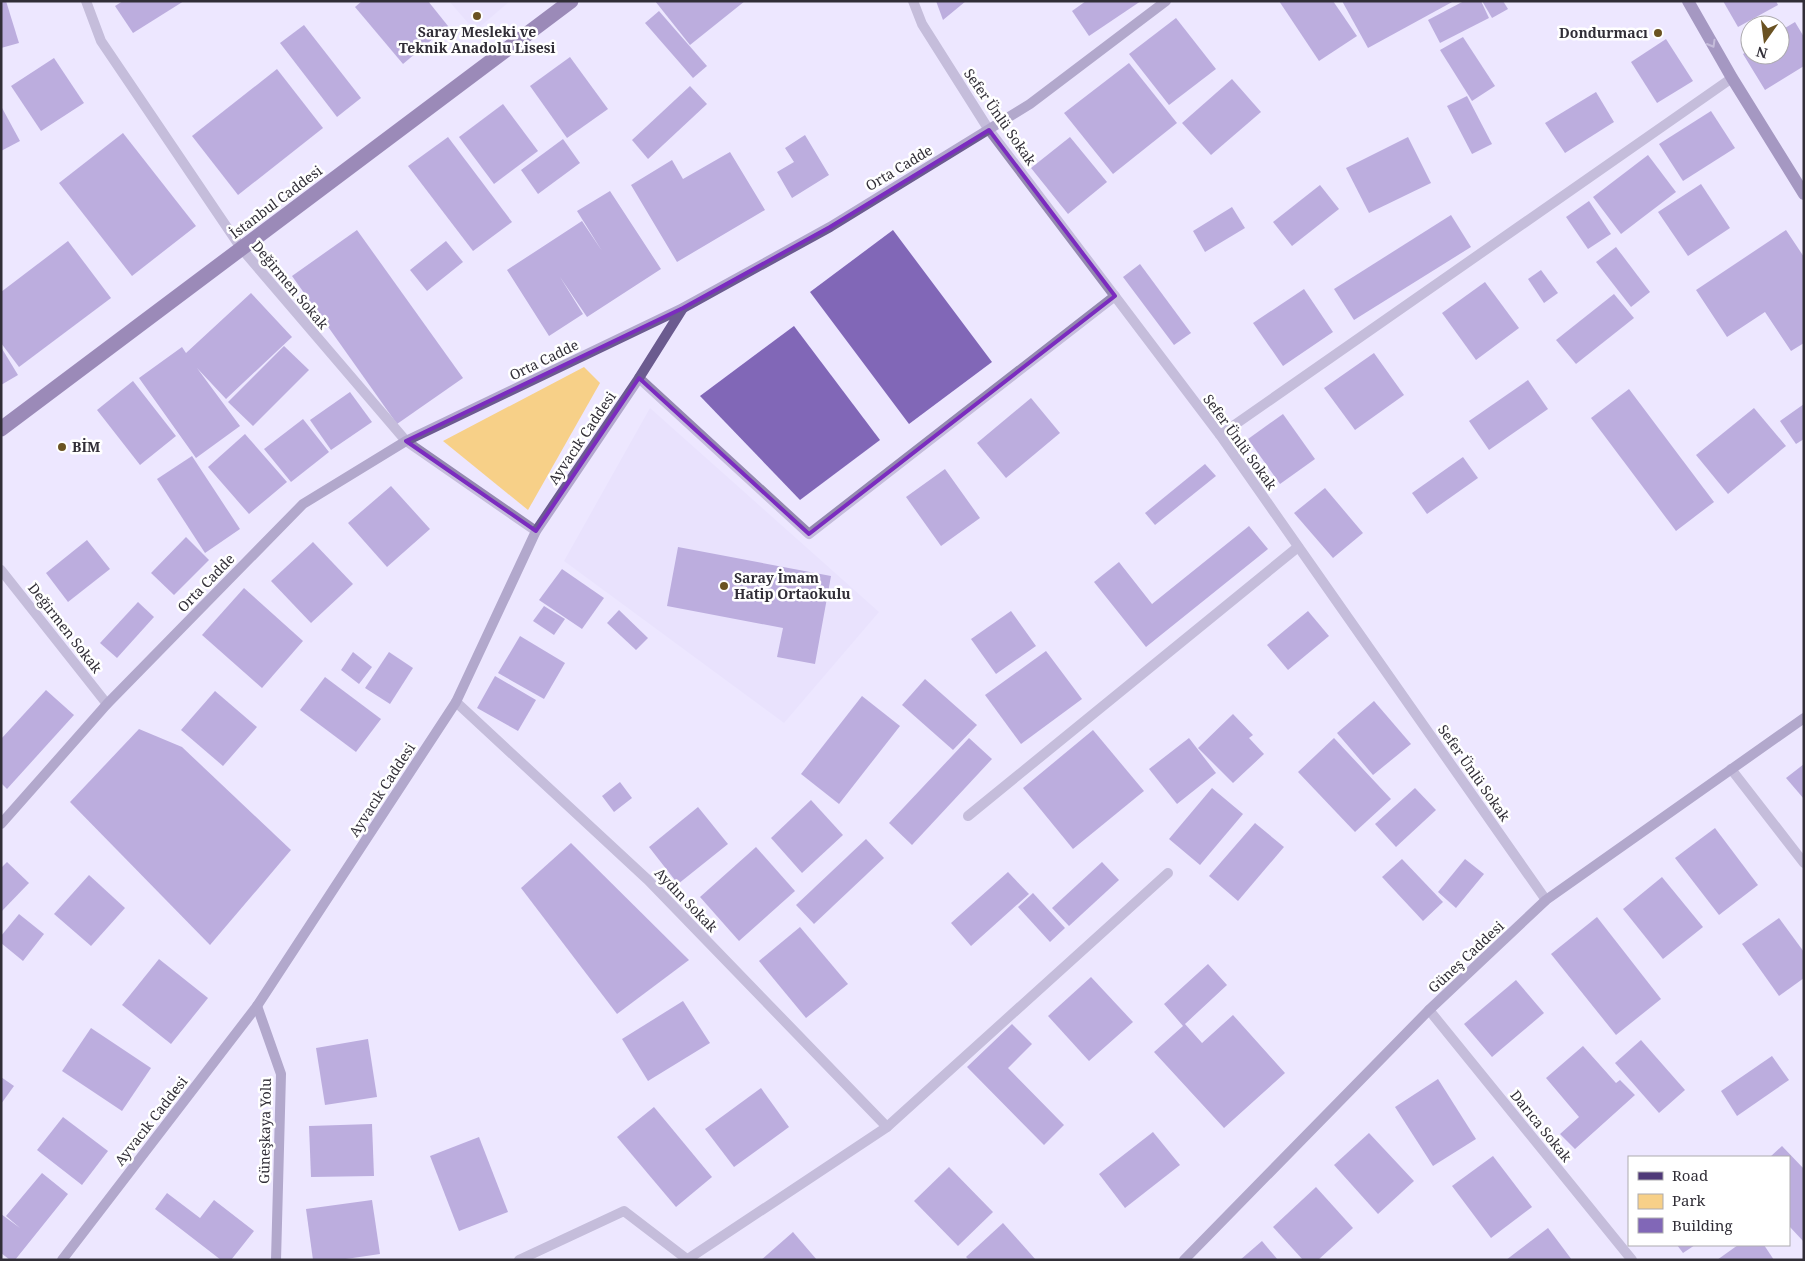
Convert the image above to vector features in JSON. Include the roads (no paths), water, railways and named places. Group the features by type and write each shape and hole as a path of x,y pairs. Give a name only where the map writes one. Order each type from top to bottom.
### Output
{"highway":[{"name":"İstanbul Caddesi","path":"1,429 571,1"}],"main road":[{"path":"1688,1 1732,78 1804,194"}],"street":[{"name":"Değirmen Sokak","path":"86,1 101,41 241,248 406,441 536,531"},
{"name":"Sefer Ünlü Sokak","path":"913,1 922,24 989,130 1220,435 1546,900"},
{"name":"Orta Cadde","path":"1,824 108,704 304,504 406,441 682,308 830,227 1030,104 1166,1"},
{"path":"1220,435 1732,78"},
{"path":"639,378 809,534 1115,296"},
{"name":"Ayvacık Caddesi","path":"62,1260 257,1006 456,702 536,531 639,378 682,308"},
{"path":"968,816 1298,548"},
{"name":"Değirmen Sokak","path":"1,570 108,704"},
{"name":"Aydın Sokak","path":"456,702 648,880 887,1127"},
{"name":"Güneş Caddesi","path":"1184,1260 1429,1010 1546,900 1804,718"},
{"path":"1731,769 1804,863"},
{"path":"520,1260 624,1211 688,1259 887,1127 1168,873"},
{"name":"Güneşkaya Yolu","path":"257,1006 281,1074 276,1260"},
{"name":"Darıca Sokak","path":"1429,1010 1632,1260"}],"place":[{"name":"Saray Mesleki ve Teknik Anadolu Lisesi","path":"477,16"},
{"name":"Dondurmacı","path":"1658,33"},
{"name":"BİM","path":"62,447"},
{"name":"Saray İmam Hatip Ortaokulu","path":"724,586"}]}
